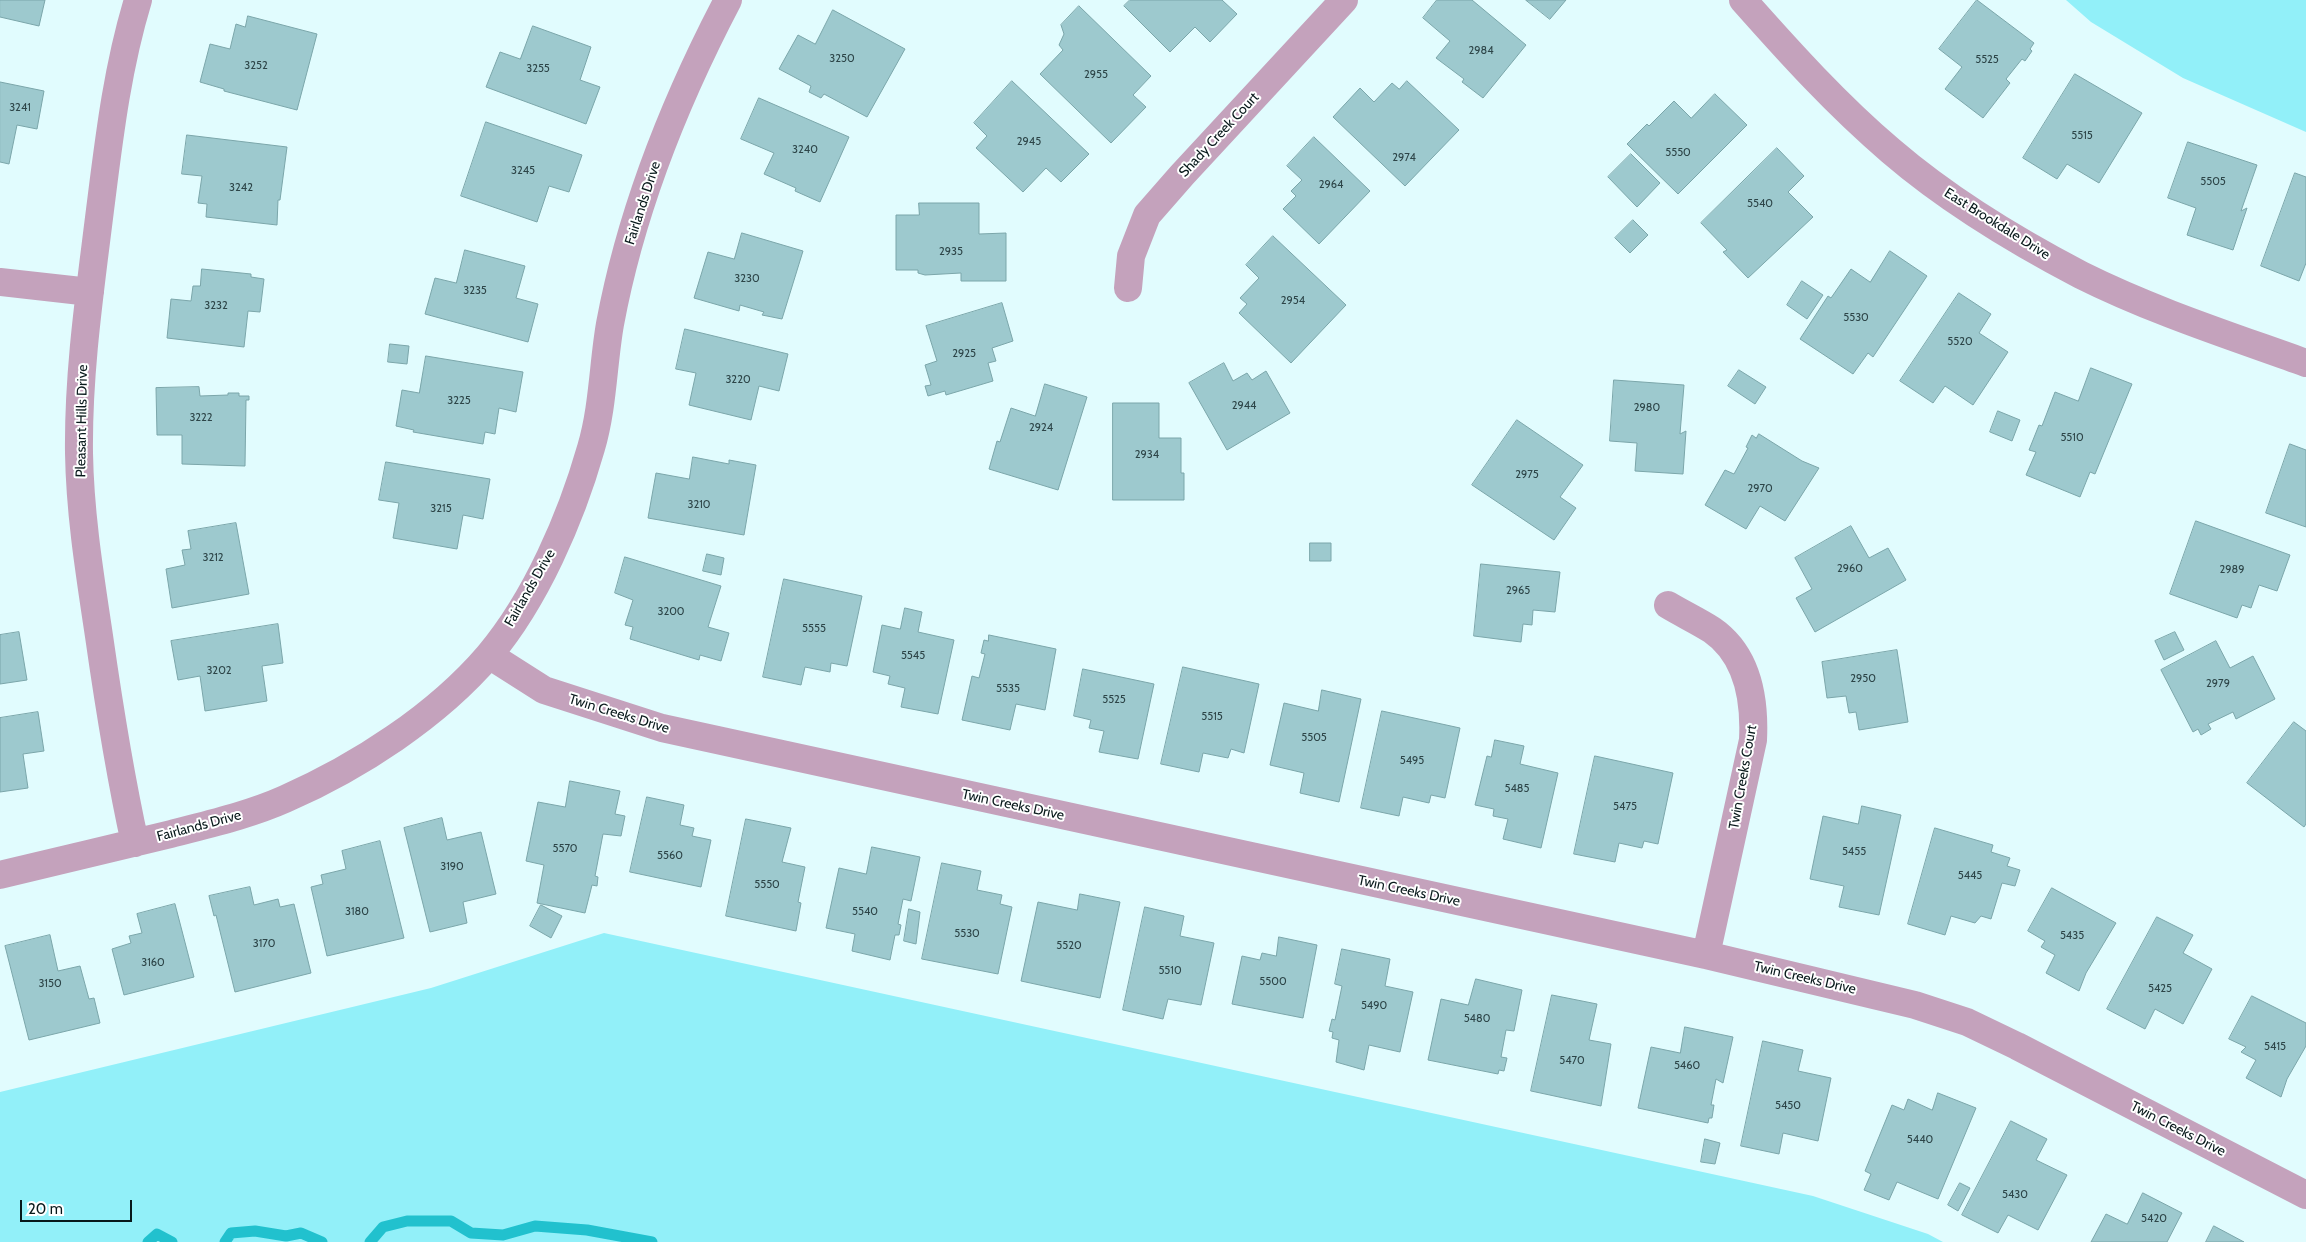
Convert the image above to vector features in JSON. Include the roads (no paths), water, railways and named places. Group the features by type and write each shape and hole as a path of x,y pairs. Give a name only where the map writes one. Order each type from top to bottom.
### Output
{"street":[{"name":"Pleasant Hills Drive","path":"135,843 122,787 82,515 79,454 80,383 115,96 129,29 138,0"},
{"name":"Fairlands Drive","path":"0,875 223,821 284,800 348,768 404,732 455,688 489,655 522,608 548,561 573,501 592,445 610,324 626,256 645,193 704,47 728,0"},
{"name":"Shady Creek Court","path":"1128,288 1131,256 1147,215 1344,0"},
{"name":"East Brookdale Drive","path":"1743,0 1829,94 1892,152 1947,194 2022,243 2083,275 2158,309 2306,363"},
{"path":"0,282 90,292"},
{"name":"Twin Creeks Court","path":"1668,606 1713,631 1738,657 1750,686 1754,711 1753,740 1706,955"},
{"name":"Twin Creeks Drive","path":"489,655 544,690 662,728 1706,955 1916,1005 1967,1022 2306,1195"}],"waterway":[{"path":"370,1242 383,1227 407,1221 451,1221 471,1233 503,1235 535,1226 587,1230 652,1242"},
{"path":"225,1242 231,1233 255,1231 286,1236 301,1233 322,1242"},
{"path":"148,1242 157,1234 172,1242"}]}
